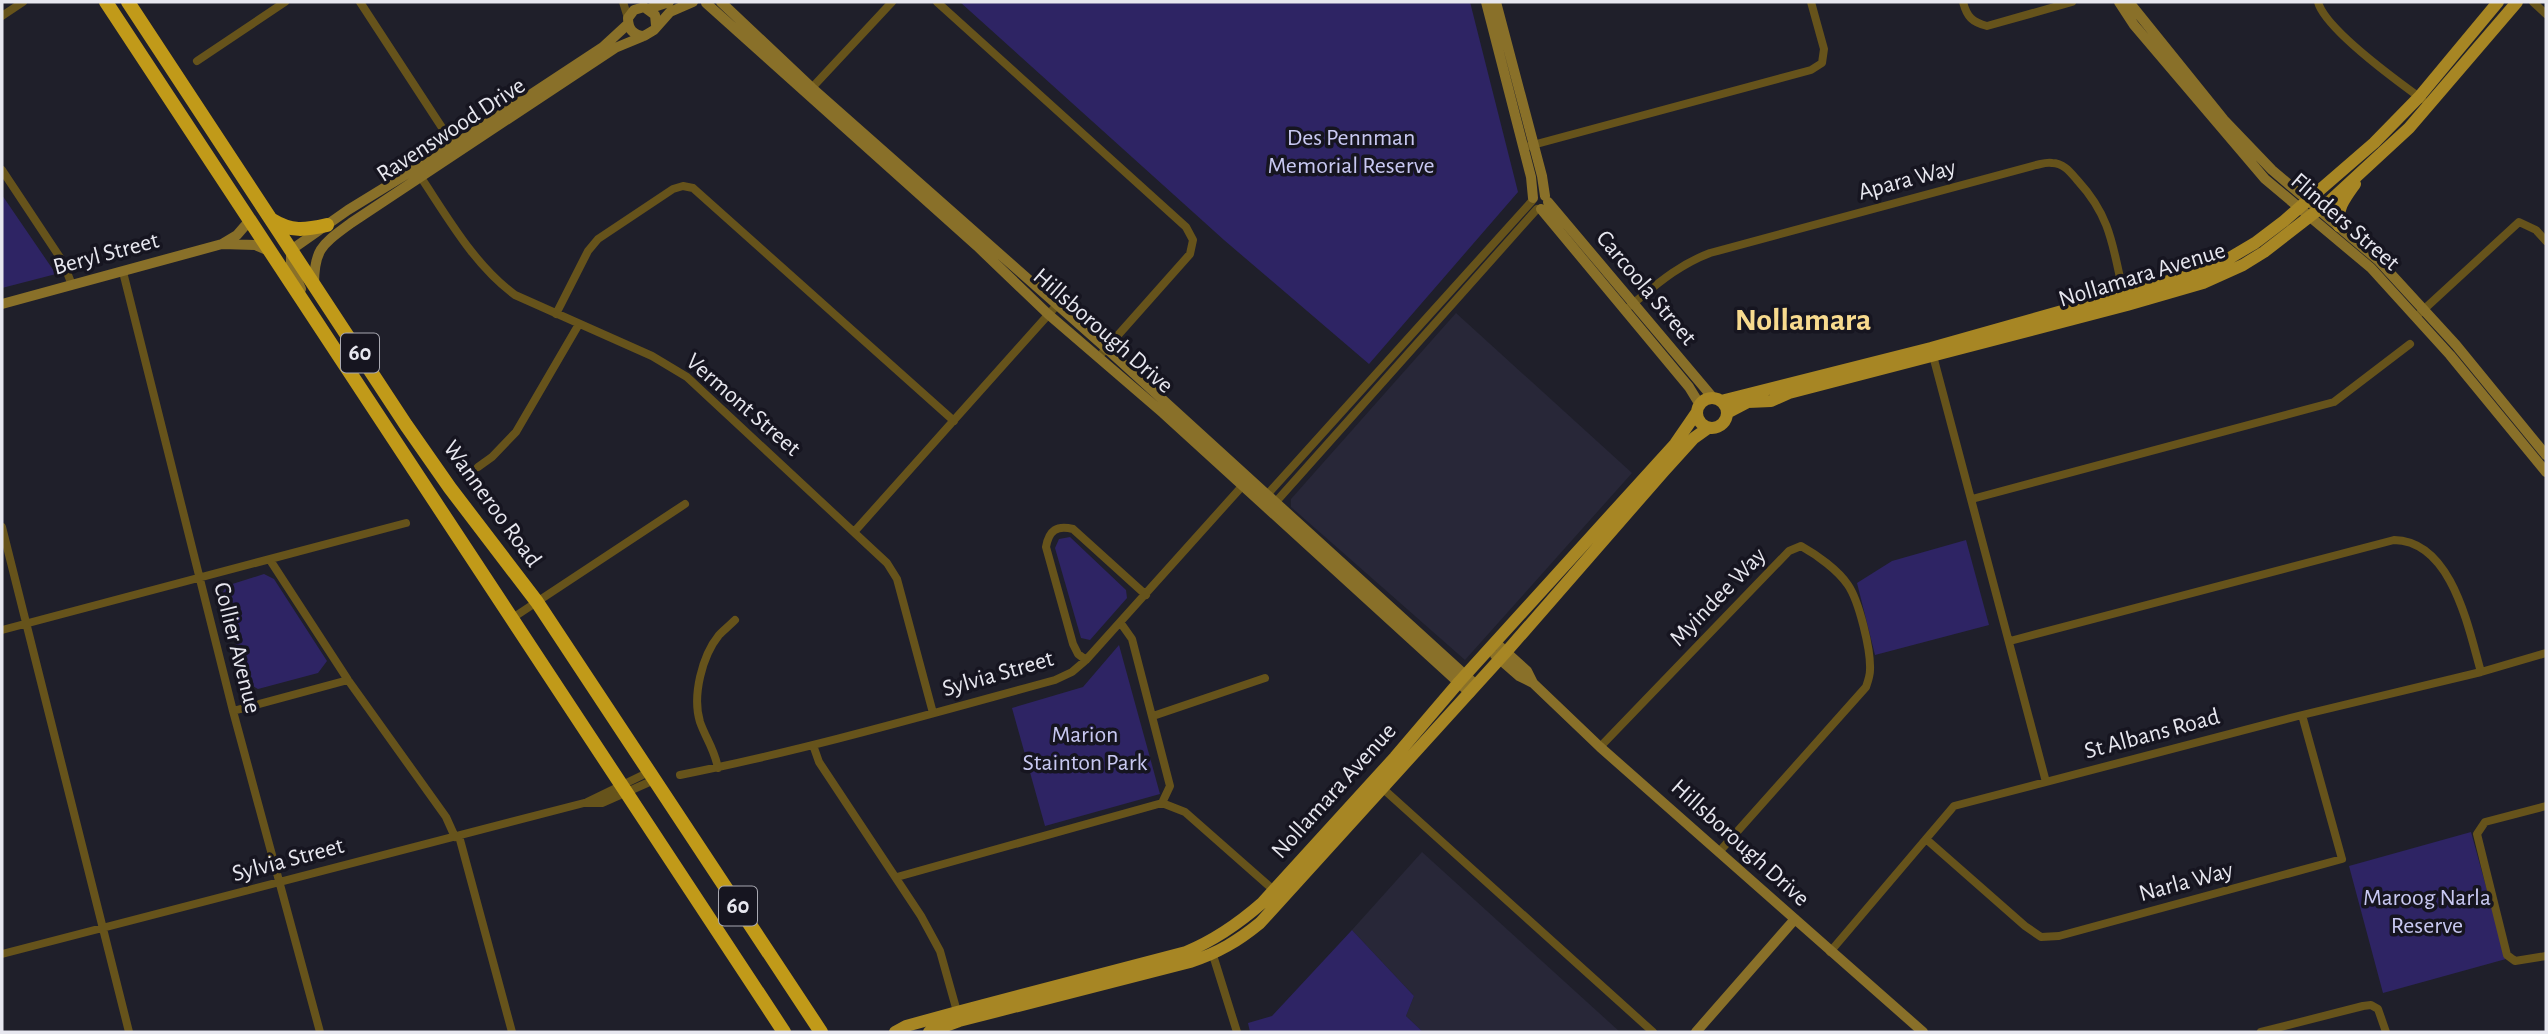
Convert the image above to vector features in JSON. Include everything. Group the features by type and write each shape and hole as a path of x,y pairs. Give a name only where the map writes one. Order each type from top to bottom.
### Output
{"highway":[{"name":"Wanneroo Road","path":"106,2 784,1032"},
{"name":"Wanneroo Road","path":"128,2 450,488 537,602 821,1032"},
{"path":"271,220 286,229 295,230 327,225"}],"main road":[{"name":"Nollamara Avenue","path":"2309,209 2419,97 2498,2"},
{"name":"Nollamara Avenue","path":"1721,404 1932,352 2125,300 2211,269 2309,209 2367,167 2410,128 2517,2"},
{"path":"2339,226 2341,205 2367,167"},
{"path":"1706,400 1721,404 1725,420 1720,426 1708,428 1699,420 1698,409 1706,400"},
{"name":"Nollamara Avenue","path":"1641,489 1698,409"},
{"name":"Nollamara Avenue","path":"1378,784 1462,678 1563,576 1641,489 1708,428"},
{"name":"Nollamara Avenue","path":"895,1032 906,1026 958,1017 1186,952 1228,947 1260,923 1278,894 1378,784 1473,689 1503,655 1563,576"},
{"name":"Nollamara Avenue","path":"929,1032 958,1017"}],"street":[{"path":"2,16 23,2"},
{"path":"197,61 285,2"},
{"path":"360,2 456,148"},
{"path":"623,2 633,33 644,36 670,12 693,2 708,3"},
{"path":"628,21 634,10 669,2"},
{"name":"Hillsborough Drive","path":"721,2 809,91 1048,314 1103,353"},
{"path":"809,91 892,2"},
{"path":"937,2 1186,227 1193,240 1190,254 1103,353"},
{"name":"Carcoola Street","path":"1492,2 1528,146 1542,176 1539,203 1683,372 1721,404"},
{"path":"1528,146 1811,70 1822,63 1824,49 1811,2"},
{"path":"1963,2 1965,12 1973,23 1987,26 2072,2"},
{"name":"Flinders Street","path":"2119,2 2134,25 2265,179 2339,226 2379,261 2449,355 2546,472"},
{"name":"Flinders Street","path":"2129,2 2224,120 2309,209 2419,314 2456,345 2546,455"},
{"path":"2318,2 2325,18 2381,68 2430,105"},
{"path":"2533,2 2546,14"},
{"name":"Hillsborough Drive","path":"708,3 940,204 986,240 1057,304 1163,413 1246,482 1473,689"},
{"path":"643,6 655,15 656,25"},
{"name":"Ravenswood Drive","path":"314,285 314,269 321,247 418,173 603,47 628,21"},
{"name":"Ravenswood Drive","path":"456,148 615,48 644,36"},
{"name":"Apara Way","path":"1628,307 1664,276 1688,261 1710,253 2054,162 2072,173 2098,205 2109,230 2125,300"},
{"path":"2,170 63,262 72,285"},
{"name":"Ravenswood Drive","path":"291,250 327,225 418,173"},
{"name":"Vermont Street","path":"418,173 496,281 515,295 652,356 687,377 887,563 897,579 933,713"},
{"path":"556,314 588,251 598,239 673,189 683,186 693,188 954,421"},
{"path":"1268,502 1539,203"},
{"name":"Beryl Street","path":"2,304 222,244 237,235 250,220"},
{"path":"2419,314 2519,222 2536,230 2546,241"},
{"name":"Beryl Street","path":"222,244 255,245 269,251"},
{"path":"291,250 292,270 315,320"},
{"name":"Collier Avenue","path":"123,272 233,711 320,1032"},
{"path":"854,533 1057,304"},
{"path":"478,467 492,457 516,432 579,324"},
{"path":"1972,499 2334,402 2410,344"},
{"path":"1932,352 2046,782"},
{"name":"Carcoola Street","path":"1683,372 1698,409"},
{"name":"Sylvia Street","path":"680,775 813,745 1055,680 1072,672 1146,595 1246,482"},
{"path":"512,619 684,504"},
{"path":"2,630 406,523"},
{"path":"2,527 130,1032"},
{"path":"1086,660 1073,644 1046,547 1048,537 1054,529 1073,529 1146,595"},
{"path":"2010,641 2393,540 2404,540 2427,550 2455,590 2481,672"},
{"name":"Myindee Way","path":"1600,747 1789,551 1801,546 1812,552 1846,582 1854,595 1869,656 1870,672 1866,687 1719,852"},
{"path":"270,560 348,680 457,836 512,1032"},
{"path":"718,768 712,744 696,709 696,692 710,649 719,635 735,620"},
{"path":"1120,622 1132,639 1170,786 1162,803"},
{"name":"Hillsborough Drive","path":"1493,646 1527,671 1533,683 1600,747 1923,1032"},
{"name":"St Albans Road","path":"1830,952 1954,806 2302,715 2481,672 2546,653"},
{"path":"1153,716 1265,678"},
{"path":"233,711 348,680"},
{"name":"Narla Way","path":"1926,839 2041,937 2059,936 2342,859 2302,715"},
{"path":"813,745 819,762 897,877 940,951 958,1017"},
{"name":"Sylvia Street","path":"2,954 584,803 602,803 652,776"},
{"path":"1378,784 1651,1032"},
{"path":"897,877 1162,803 1185,812 1278,894"},
{"path":"2546,806 2485,822 2477,834 2507,955 2515,961 2546,956"},
{"path":"1696,1032 1795,919"},
{"path":"1210,949 1237,1032"},
{"path":"2261,1032 2371,1005 2378,1009 2386,1032"}],"shaded area":[{"path":"1456,313 1632,473 1465,660 1291,507 1291,499"},
{"path":"1422,852 1620,1032 1423,1032 1406,1016 1414,996 1352,930"}],"green space":[{"name":"Des Pennman Memorial Reserve","path":"960,2 1470,2 1518,192 1369,364 1224,240"},
{"path":"2,195 56,274 2,288"},
{"path":"1070,537 1126,590 1127,598 1090,640 1081,638 1055,548 1059,539"},
{"path":"1966,540 1989,625 1875,655 1857,583 1892,561"},
{"path":"264,574 274,579 327,661 318,673 258,689 246,682 222,594 226,586"},
{"name":"Marion Stainton Park","path":"1119,645 1160,794 1045,826 1012,708 1083,687"},
{"name":"Maroog Narla Reserve","path":"2471,832 2506,959 2383,993 2349,866"},
{"path":"1352,930 1414,996 1406,1016 1423,1032 1250,1032 1248,1023 1272,1016"}],"district":[{"name":"Nollamara","path":"1803,320"}]}
